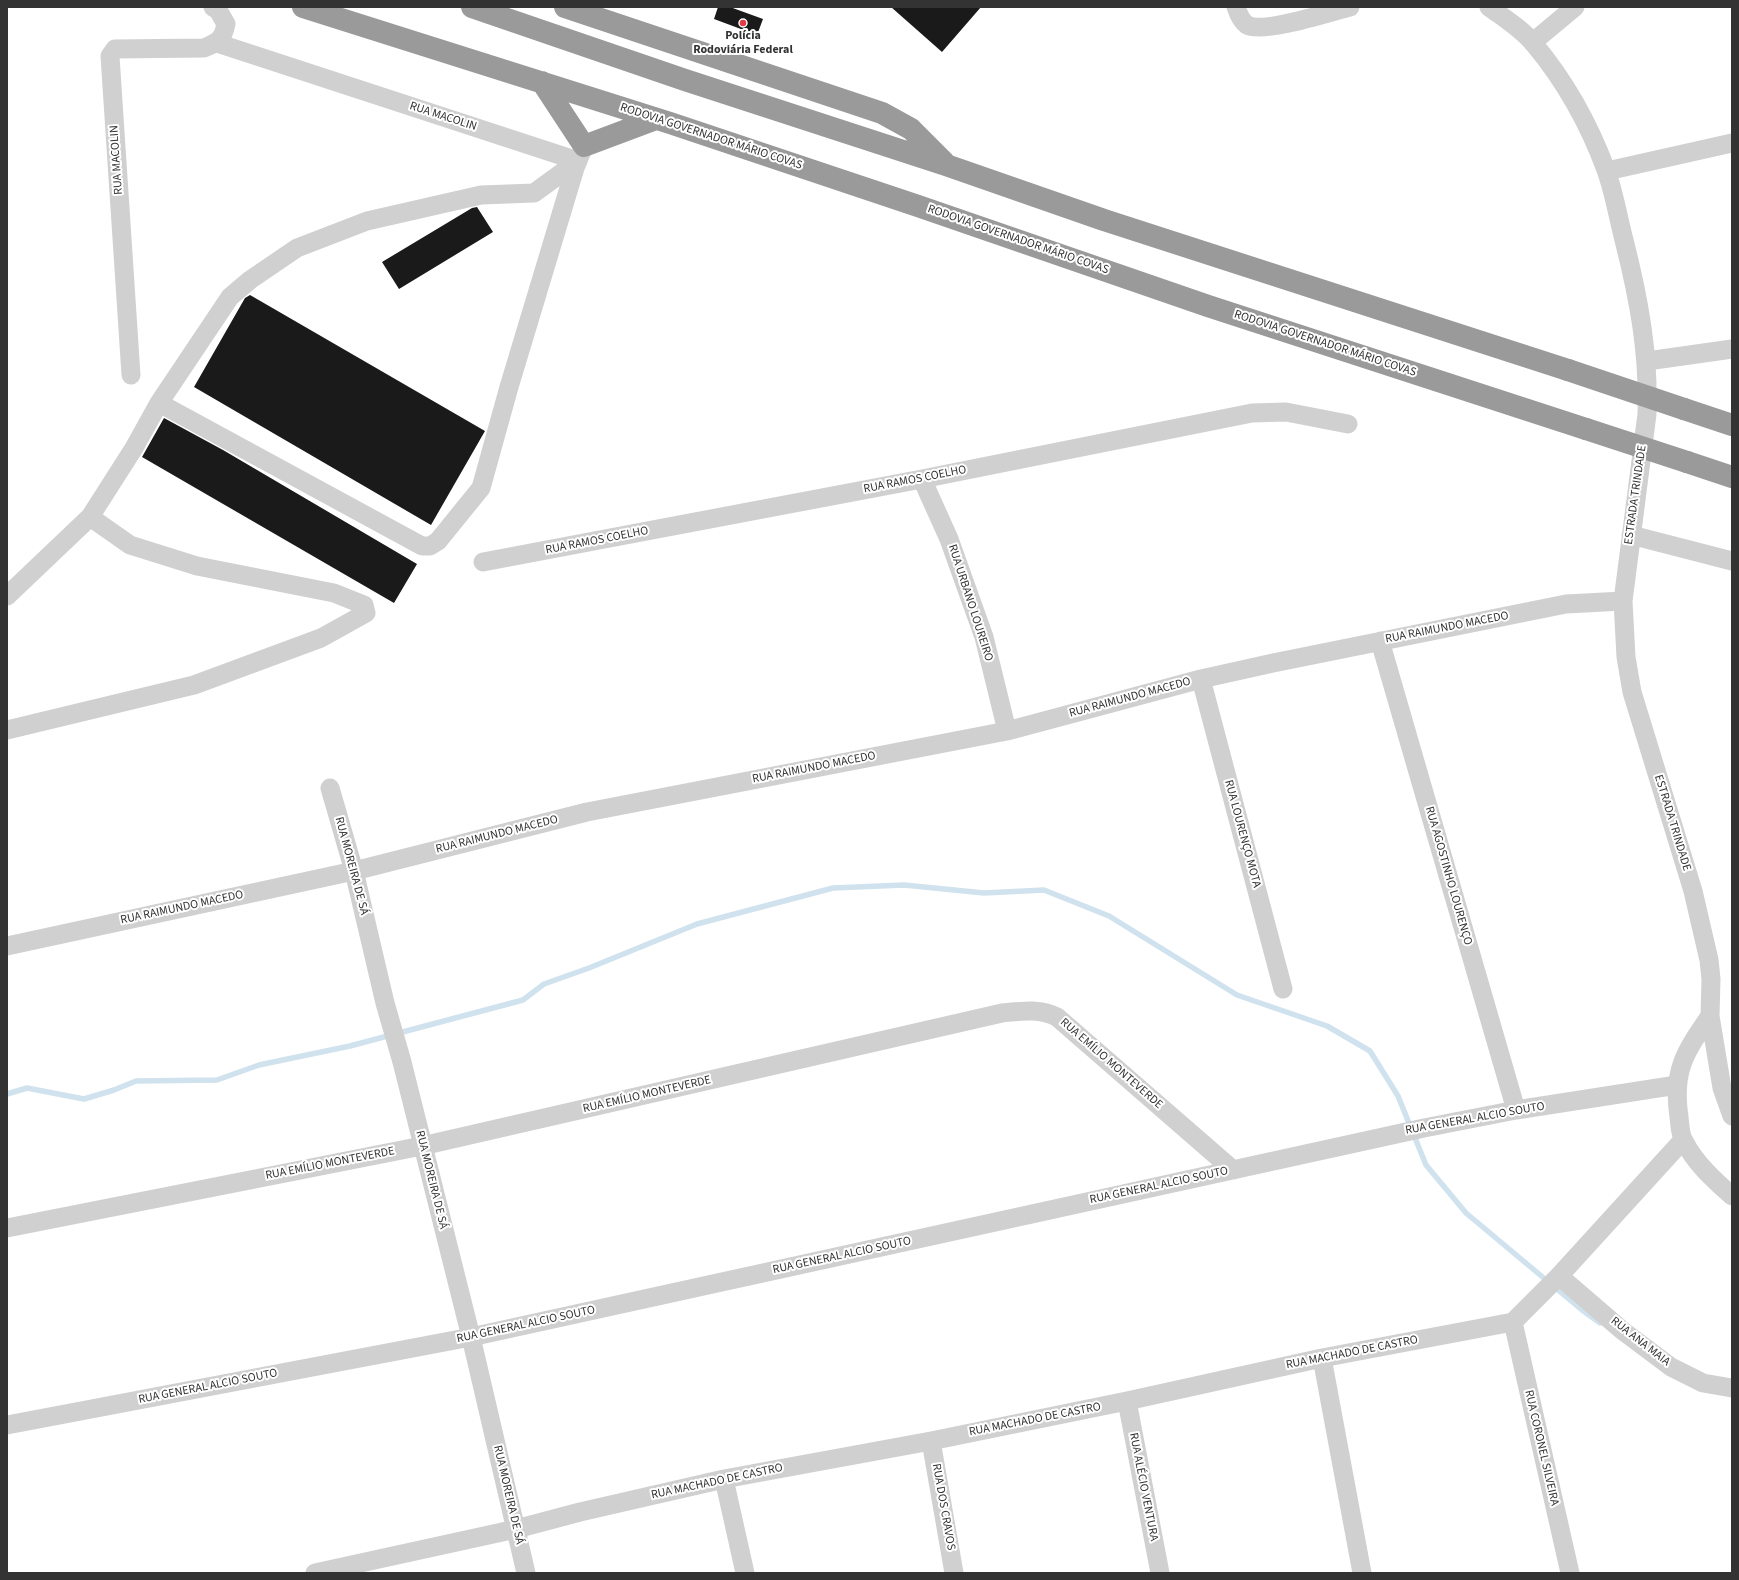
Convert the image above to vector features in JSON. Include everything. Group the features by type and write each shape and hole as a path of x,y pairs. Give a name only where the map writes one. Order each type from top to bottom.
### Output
{"highway":[{"name":"RODOVIA GOVERNADOR MÁRIO COVAS","path":"303,7 656,119 925,208 1215,308 1732,477"},
{"path":"472,7 685,80 946,165 1111,223 1568,370 1732,425"},
{"path":"565,7 882,113 911,129 946,165"},
{"path":"542,82 581,153 656,119"}],"street":[{"path":"213,7 218,10 226,24 224,34 217,43"},
{"path":"1236,7 1239,15 1246,25 1256,28 1288,23 1350,7"},
{"name":"ESTRADA TRINDADE","path":"1490,7 1518,28 1533,42 1569,92 1591,132 1607,171 1630,263 1647,361 1647,414 1623,601 1626,657 1632,692 1693,892 1709,960 1711,979 1710,1016 1722,1088 1732,1116"},
{"path":"1533,42 1575,7"},
{"name":"RUA MACOLIN","path":"131,375 110,56 115,49 204,48 217,43 581,153"},
{"path":"1607,171 1732,143"},
{"path":"159,403 422,546 430,546 438,541 481,488 509,387 581,153"},
{"path":"7,596 90,517 134,448 159,403 230,297 250,280 297,248 367,221 481,196 534,193 581,153"},
{"path":"1647,361 1732,349"},
{"name":"RUA RAMOS COELHO","path":"483,562 922,479 1252,413 1286,412 1348,424"},
{"name":"RUA URBANO LOUREIRO","path":"922,479 949,539 984,637 1007,731"},
{"path":"7,730 194,685 321,638 366,613 364,605 334,593 197,566 130,545 90,517"},
{"path":"1631,535 1732,561"},
{"name":"RUA RAIMUNDO MACEDO","path":"7,946 354,871 587,812 1007,731 1201,679 1566,604 1623,601"},
{"name":"RUA AGOSTINHO LOURENÇO","path":"1380,641 1516,1110"},
{"name":"RUA LOURENÇO MOTA","path":"1201,679 1283,988"},
{"name":"RUA MOREIRA DE SÁ","path":"330,788 354,871 385,1003 402,1062 471,1337 526,1573"},
{"name":"RUA EMÍLIO MONTEVERDE","path":"7,1228 422,1146 1002,1013 1028,1010 1047,1012 1057,1017 1233,1170"},
{"path":"1710,1016 1689,1045 1679,1069 1677,1085 1678,1106 1683,1140 1696,1160 1711,1177 1732,1196"},
{"name":"RUA GENERAL ALCIO SOUTO","path":"7,1425 471,1337 1399,1133 1516,1110 1677,1085"},
{"path":"1513,1322 1553,1282 1683,1140"},
{"name":"RUA ANA MAIA","path":"1553,1282 1671,1367 1704,1383 1732,1388"},
{"name":"RUA MACHADO DE CASTRO","path":"315,1573 516,1529 587,1510 724,1479 931,1441 1127,1402 1322,1358 1513,1322"},
{"name":"RUA CORONEL SILVEIRA","path":"1513,1322 1570,1573"},
{"path":"1322,1358 1362,1573"},
{"name":"RUA ALÉCIO VENTURA","path":"1127,1402 1160,1573"},
{"name":"RUA DOS CRAVOS","path":"931,1441 954,1573"},
{"path":"724,1479 745,1573"}],"building":[{"name":"Polícia Rodoviária Federal","path":"718,7 730,7 763,19 757,35 714,19"},
{"path":"891,7 981,7 942,52"},
{"path":"477,207 493,232 399,289 382,262 472,208"},
{"path":"250,295 485,431 431,525 194,387 245,298"},
{"path":"164,418 223,450 417,564 394,603 142,457"}],"waterway":[{"path":"7,1094 27,1088 84,1099 114,1090 136,1081 217,1080 259,1065 350,1046 523,1000 544,984 589,968 697,924 833,888 904,885 984,893 1044,890 1109,916 1237,995 1327,1026 1370,1051 1398,1096 1426,1165 1466,1213 1582,1310 1600,1323"}],"place":[{"name":"Polícia Rodoviária Federal","path":"743,23"}]}
